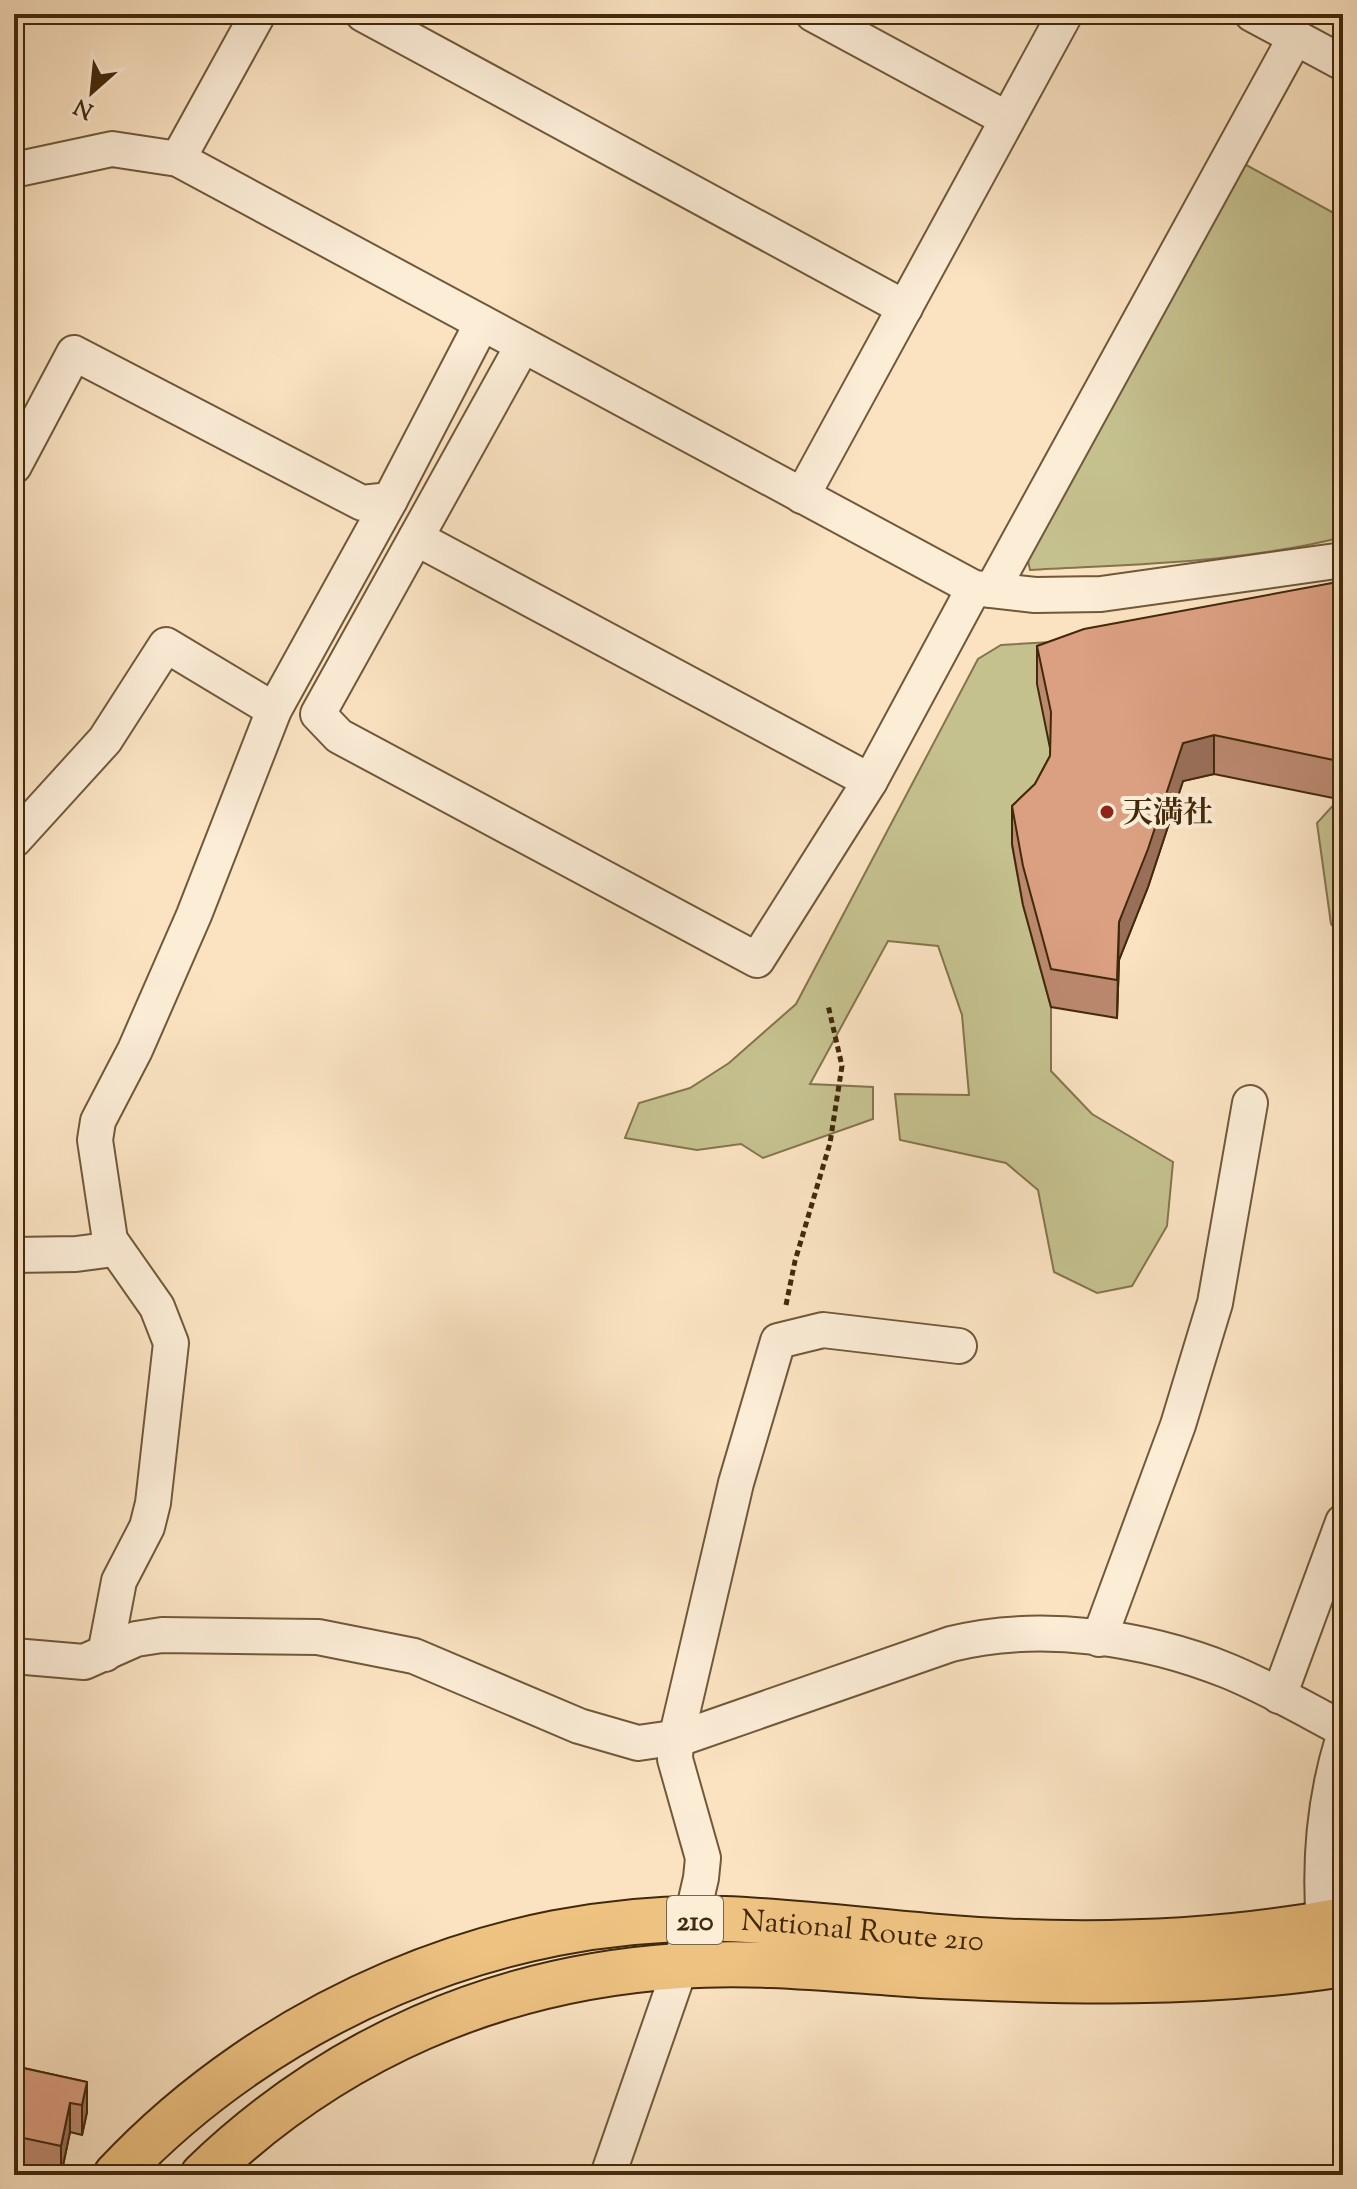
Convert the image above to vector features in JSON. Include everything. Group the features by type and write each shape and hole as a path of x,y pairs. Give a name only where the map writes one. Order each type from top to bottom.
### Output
{"highway":[{"name":"National Route 210","path":"116,2175 191,2104 256,2058 330,2014 416,1973 548,1936 602,1926 692,1920 981,1940 1070,1943 1219,1936 1334,1922"},
{"name":"National Route 210","path":"203,2175 243,2139 319,2083 423,2025 518,1990 621,1971 681,1965 1141,1981 1219,1979 1342,1969"}],"street":[{"path":"178,159 258,14"},
{"path":"363,14 905,308"},
{"path":"813,14 1007,119"},
{"path":"802,496 1065,14"},
{"path":"1252,14 1343,63"},
{"path":"523,345 318,714 339,736 757,960 870,781 983,589 1295,38"},
{"path":"14,170 112,149 178,159 802,496 983,589 1035,595 1101,594 1343,560"},
{"path":"105,1654 119,1581 147,1527 153,1503 171,1343 157,1307 114,1249 96,1154 98,1121 135,1050 194,915 274,710 390,500 482,323"},
{"path":"14,466 74,353 362,503 390,500"},
{"path":"416,538 870,781"},
{"path":"14,840 105,740 166,645 274,710"},
{"path":"1099,1639 1178,1425 1215,1303 1250,1103"},
{"path":"14,1255 76,1254 114,1249"},
{"path":"608,2175 681,1965 692,1920 703,1858 675,1759 676,1739 736,1483 778,1341 823,1330 959,1346"},
{"path":"1279,1696 1343,1522"},
{"path":"14,1656 75,1662 105,1654 136,1639 162,1635 318,1637 414,1656 579,1726 638,1743 676,1739 973,1639 1047,1634 1099,1639 1187,1656 1279,1696 1343,1729"},
{"path":"1334,1922 1321,1890 1324,1821 1329,1785 1343,1739"}],"path":[{"path":"778,1341 795,1261 830,1143 842,1066 828,1005"}],"shaded area":[{"path":"1239,161 1343,218 1343,537 1305,546 1227,557 1030,570 1026,552"},
{"path":"1069,641 1051,750 1050,794 1012,845 1023,905 1051,1007 1051,1071 1092,1114 1173,1162 1167,1226 1132,1286 1097,1293 1054,1272 1038,1190 1006,1163 900,1140 895,1094 969,1095 962,1015 938,946 888,941 810,1084 873,1087 873,1119 763,1158 741,1144 697,1150 625,1138 639,1103 690,1088 729,1063 796,1004 978,659 1001,645"},
{"path":"1337,801 1343,802 1343,938 1331,924 1317,823"}],"building":[{"name":"天満社","path":"1343,581 1343,762 1214,735 1183,743 1148,849 1119,922 1117,980 1051,969 1023,866 1012,806 1035,784 1050,756 1051,712 1037,646 1084,629"},
{"path":"14,2066 87,2082 82,2105 70,2103 61,2146 14,2136"}],"place":[{"name":"天満社","path":"1107,812"}]}
